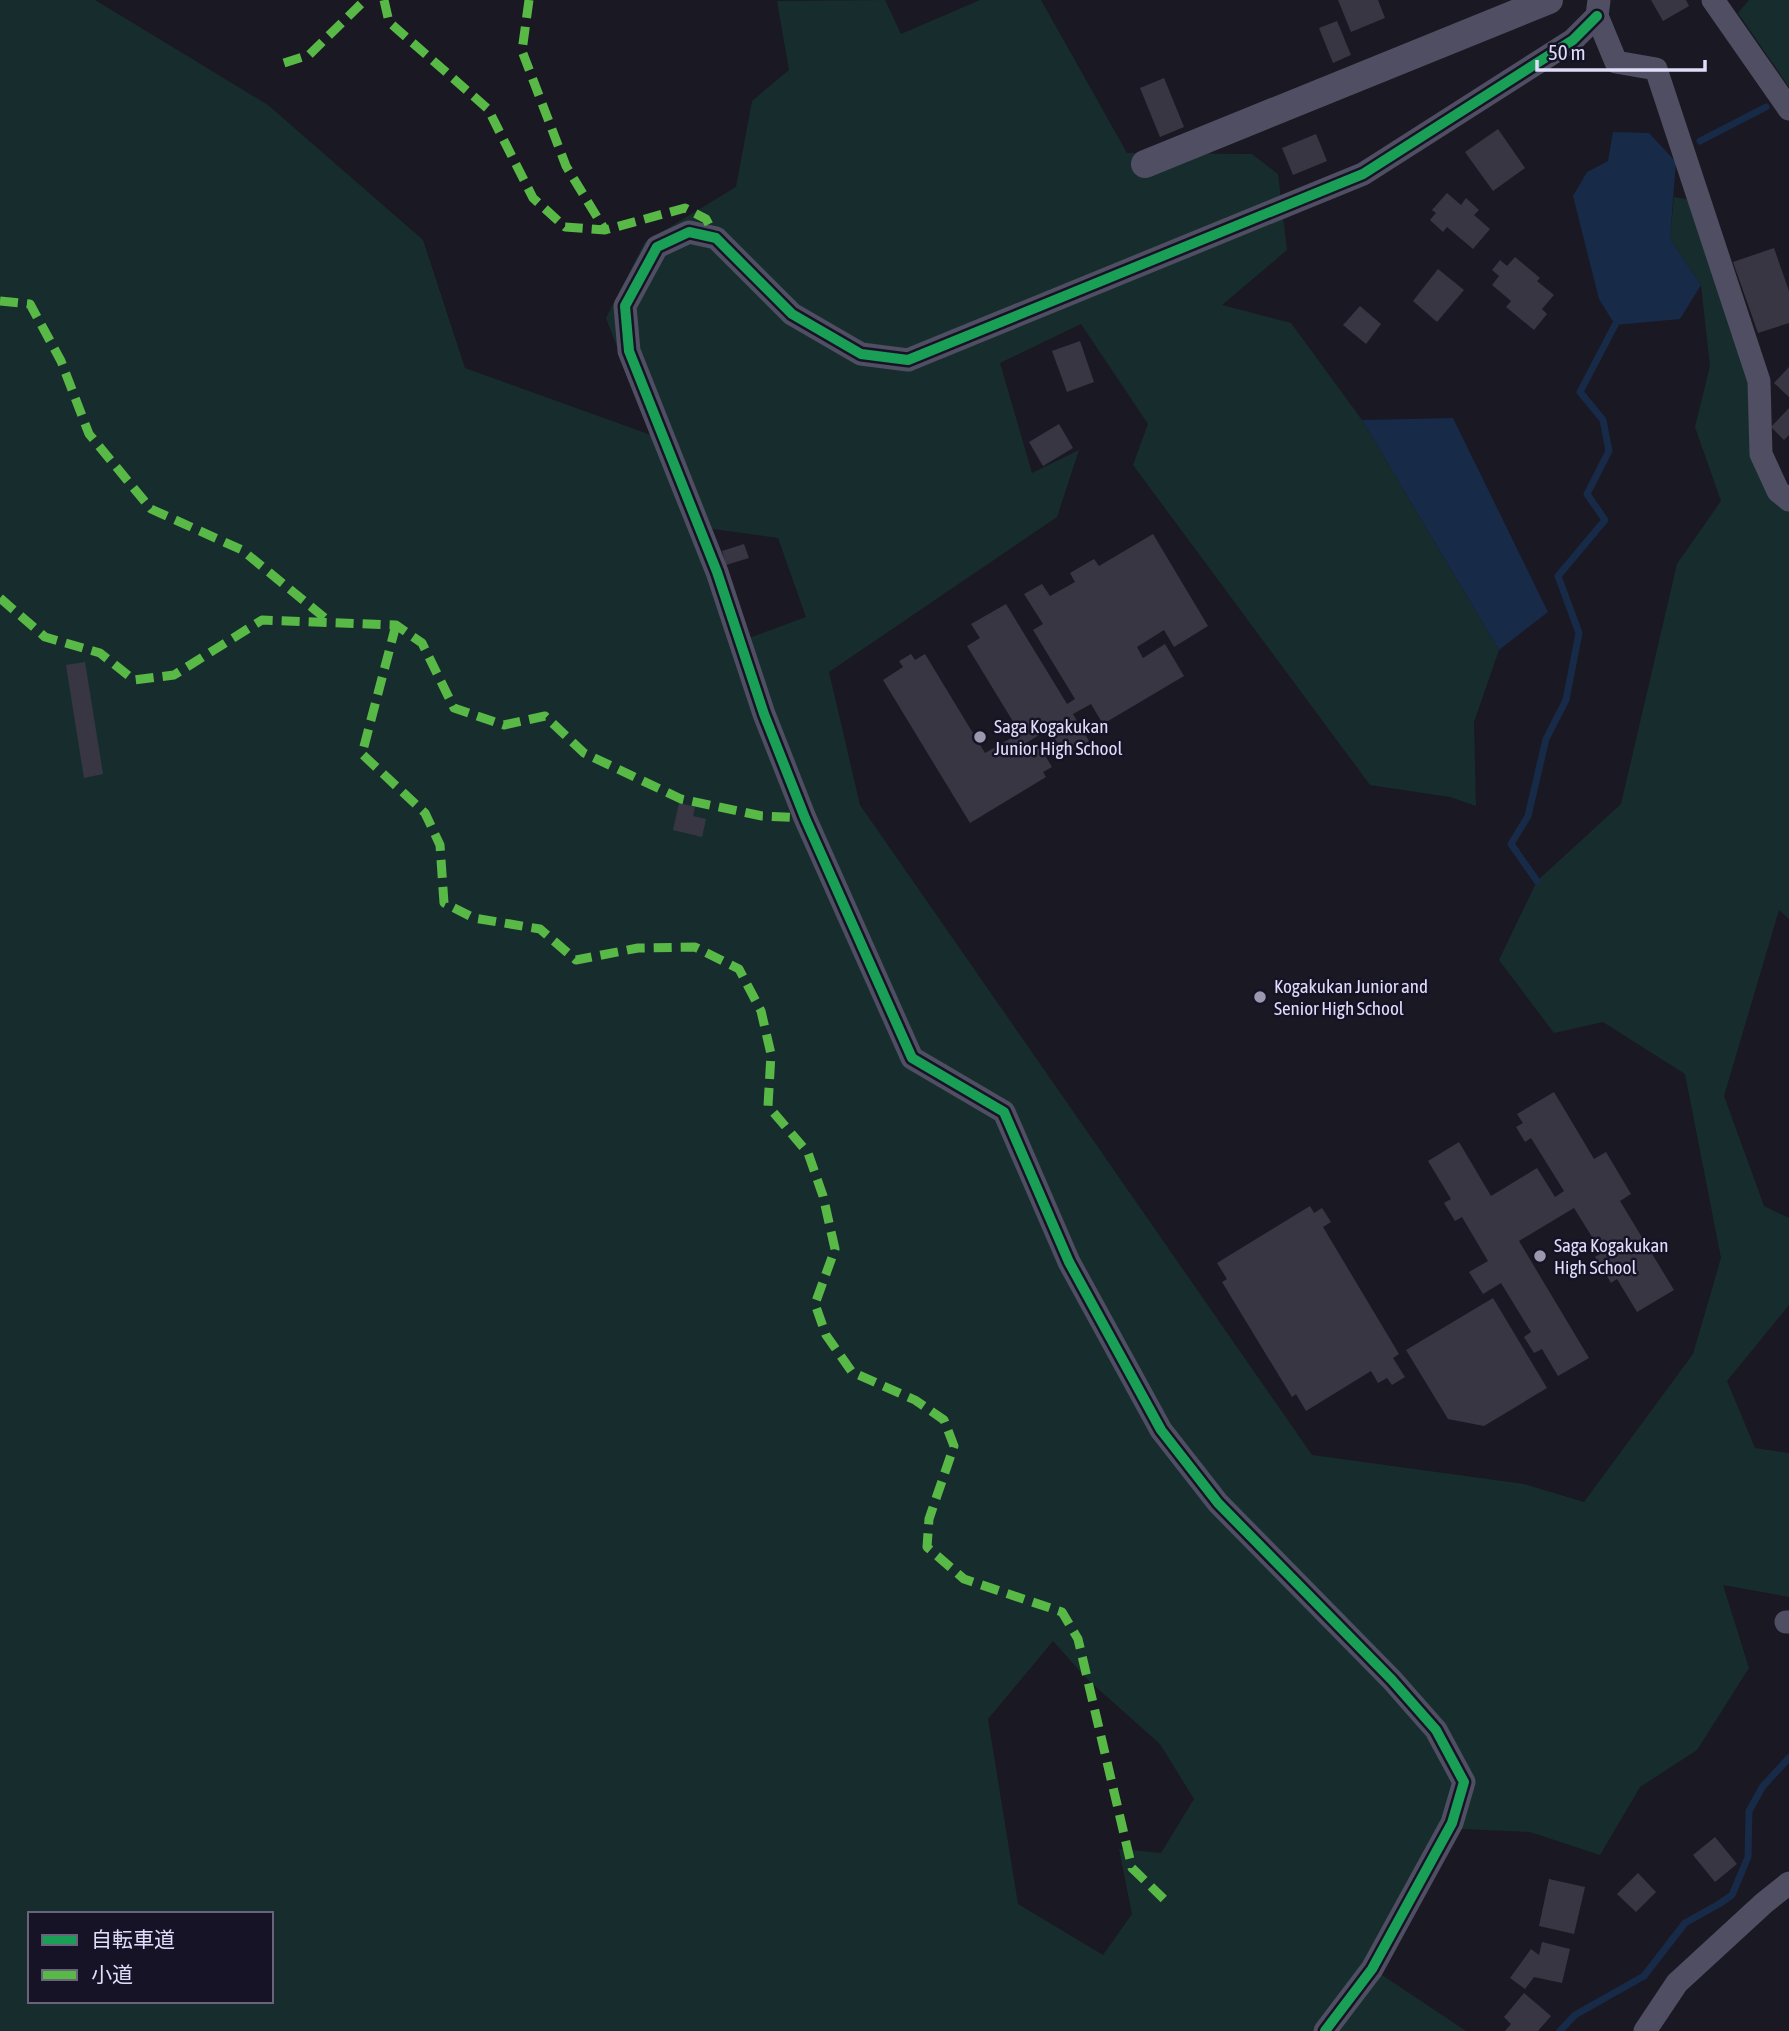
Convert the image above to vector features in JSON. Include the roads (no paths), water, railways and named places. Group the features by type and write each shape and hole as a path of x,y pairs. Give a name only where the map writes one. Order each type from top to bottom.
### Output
{"street":[{"path":"1145,164 1549,0"},
{"path":"1713,0 1789,109"},
{"path":"1598,8 1616,62 1656,69 1759,381 1761,454 1779,491 1789,499"},
{"path":"1325,2031 1372,1969 1452,1823 1464,1782 1436,1730 1392,1681 1218,1503 1161,1430 1069,1262 1004,1112 912,1058 805,818 764,714 717,572 628,351 625,306 657,247 689,232 716,238 792,314 861,354 908,360 1363,174 1573,40 1598,8"},
{"path":"1646,2031 1677,1983 1789,1883"}],"water":[{"path":"1613,132 1649,133 1676,162 1670,239 1701,285 1680,319 1615,325 1599,299 1573,196 1587,172 1608,161"},
{"path":"1453,418 1548,612 1499,650 1362,420"}],"waterway":[{"path":"1700,141 1766,107"},
{"path":"1537,881 1511,844 1528,816 1546,739 1566,700 1579,633 1558,576 1605,520 1587,494 1609,451 1603,420 1580,392 1615,325"},
{"path":"1560,2031 1575,2015 1644,1976 1685,1923 1732,1895 1748,1857 1749,1811 1763,1786 1789,1758"}],"place":[{"name":"Saga Kogakukan Junior High School","path":"980,737"},
{"name":"Kogakukan Junior and Senior High School","path":"1260,997"},
{"name":"Saga Kogakukan High School","path":"1540,1256"}]}
